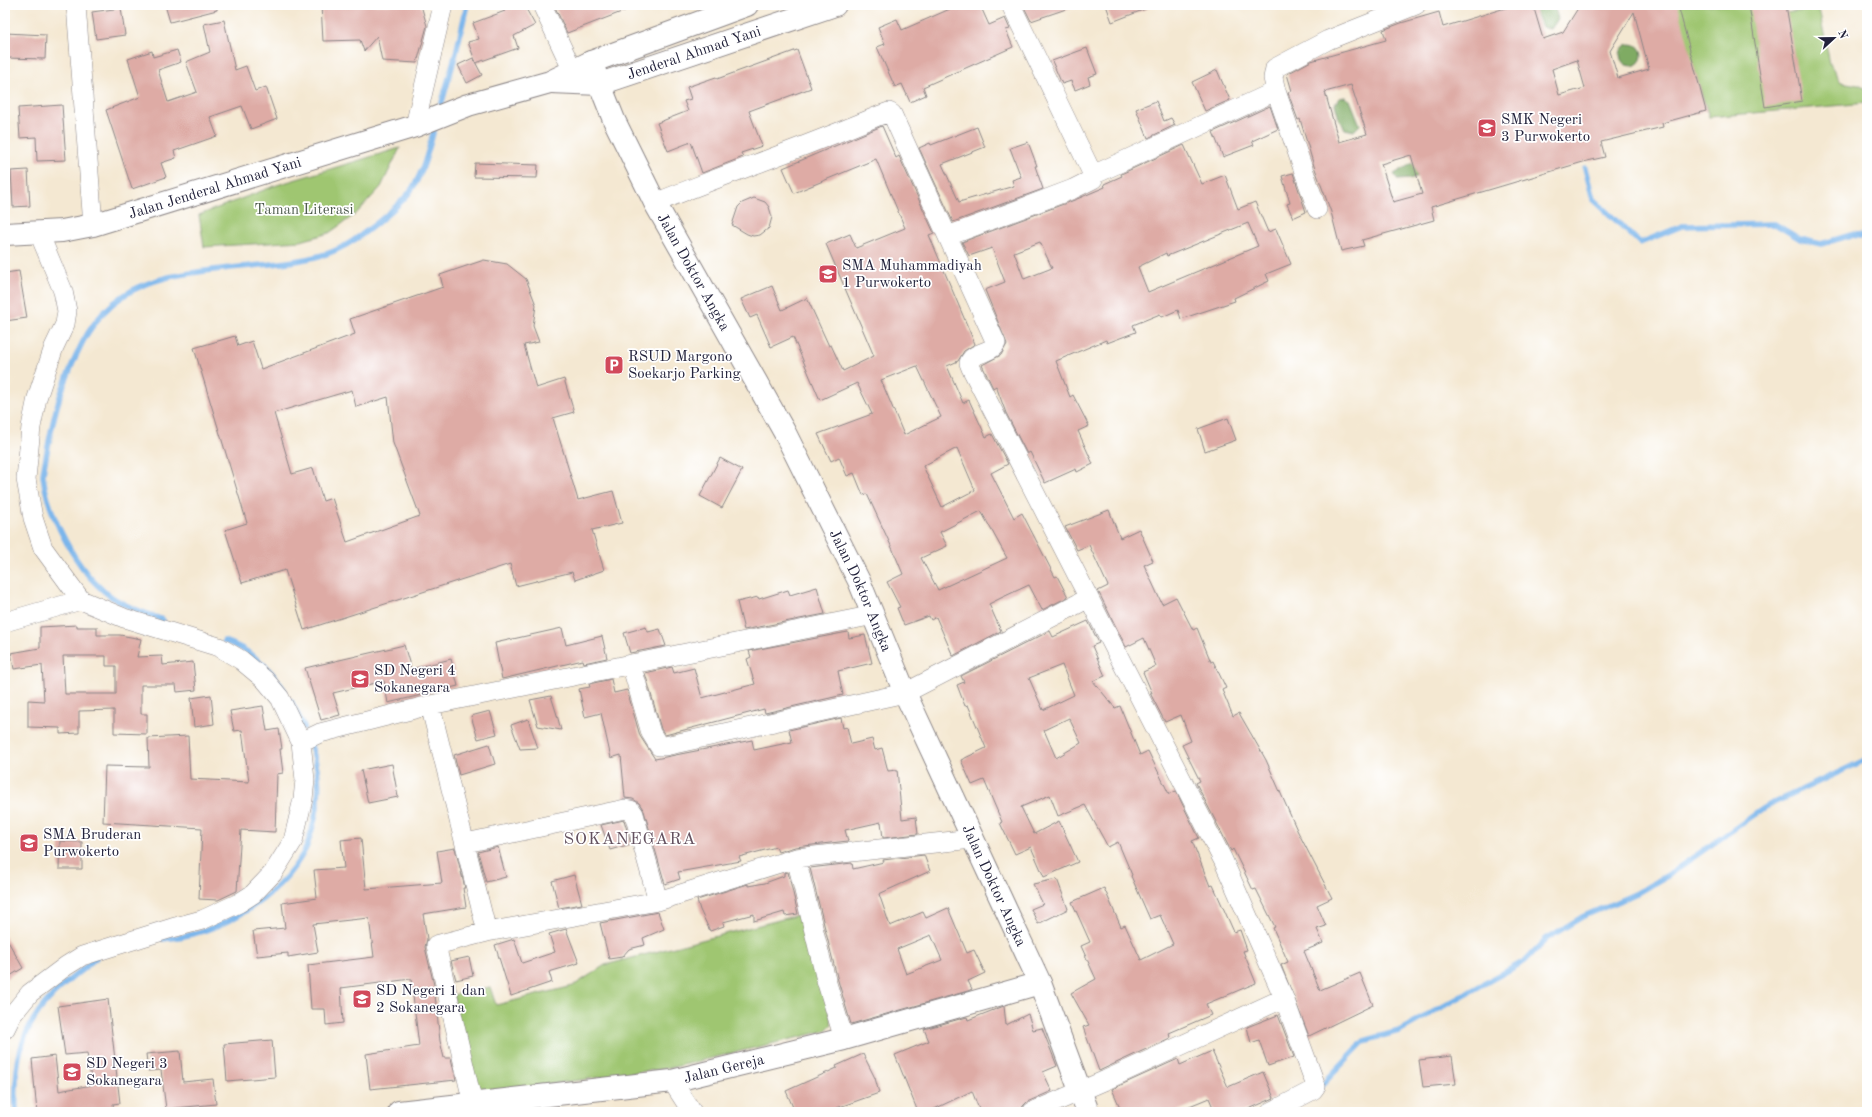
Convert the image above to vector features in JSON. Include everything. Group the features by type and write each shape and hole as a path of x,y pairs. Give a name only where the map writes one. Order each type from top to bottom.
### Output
{"street":[{"path":"76,5 93,225"},
{"path":"418,125 442,5"},
{"path":"542,5 581,72"},
{"name":"Jenderal Ahmad Yani","path":"418,125 468,105 581,72 747,5"},
{"name":"Jenderal Ahmad Yani","path":"581,72 600,84 835,5"},
{"path":"1011,5 1093,175"},
{"path":"1317,209 1276,91 1273,78 1275,68 1328,40 1416,5"},
{"name":"Jalan Doktor Angka","path":"600,84 614,120 655,203 785,433 874,615 905,693 1040,983 1088,1112"},
{"path":"948,236 1090,182 1093,175 1276,91"},
{"path":"655,203 728,173 806,145 889,112 892,114 996,343 993,348 973,357 969,363 1223,860 1284,998 1316,1086 1313,1090 1271,1112"},
{"name":"Jalan Jenderal Ahmad Yani","path":"5,234 40,233 93,225 418,125"},
{"path":"5,1029 12,1015 30,993 82,956 202,920 239,903 253,894 274,873 293,841 297,827 305,780 310,738 265,680 241,660 219,647 124,618 82,600 43,548 33,518 26,479 31,427 37,398 54,347 65,324 67,311 63,291 40,233"},
{"path":"631,664 651,733 659,746 665,746 905,693 1089,598"},
{"path":"5,622 82,600"},
{"path":"310,738 430,705 874,615"},
{"path":"430,705 466,843 487,932"},
{"path":"466,843 625,809 631,810 634,814 658,901"},
{"path":"473,1104 436,945 487,932 658,901 796,858 972,839"},
{"path":"796,858 826,980 844,1039"},
{"name":"Jalan Gereja","path":"399,1112 672,1081 844,1039 1040,983"},
{"path":"1032,1112 1284,998"},
{"path":"672,1081 692,1112"}],"green space":[{"path":"1533,5 1554,5 1558,19 1551,29 1542,27"},
{"path":"1674,5 1757,5 1758,16 1819,9 1830,64 1841,82 1858,85 1867,89 1867,103 1709,117"},
{"path":"1631,44 1639,47 1642,55 1639,63 1631,66 1623,63 1620,55 1623,47"},
{"path":"1345,97 1350,100 1360,125 1354,131 1345,129 1339,119 1335,104 1339,98"},
{"name":"Taman Literasi","path":"400,148 381,187 356,214 329,233 301,241 204,247 199,215 277,185"},
{"path":"1453,150 1477,156 1410,179 1398,180 1394,174 1411,164"},
{"path":"806,913 832,1024 825,1031 670,1068 477,1094 453,995 490,987 496,1005 573,986 605,965"}],"building":[{"path":"165,5 217,5 217,10 170,22"},
{"path":"321,5 421,5 427,26 417,63 382,61 377,36 364,51 360,40 323,41"},
{"path":"502,5 524,5 535,25 514,36 518,48 476,63 468,42 479,39 473,23 505,11"},
{"path":"554,5 637,5 637,6 567,33"},
{"path":"959,5 980,5 989,25 1005,18 1010,29 1006,30 1013,47 923,87 926,95 910,102 902,84 895,87 877,47 885,44 878,27 897,19 902,30"},
{"path":"1023,5 1071,5 1072,7 1031,21"},
{"path":"1106,5 1152,5 1153,6 1112,22"},
{"name":"SMK Negeri 3 Purwokerto","path":"1515,5 1533,5 1543,39 1563,32 1580,5 1678,5 1706,111 1662,123 1663,127 1601,142 1605,157 1583,162 1431,207 1434,220 1362,240 1364,246 1341,251 1331,212 1314,166 1300,119 1298,120 1288,93 1292,91 1287,74 1311,61 1386,40 1383,30 1401,23 1439,12 1443,27","holes":["1634,12 1649,69 1618,78 1610,51","1577,60 1585,88 1559,95 1552,69","1351,85 1367,134 1339,142 1325,92","1411,155 1422,194 1393,202 1381,164"]},
{"path":"1749,5 1786,5 1802,101 1765,107"},
{"path":"121,8 125,35 96,39 92,12"},
{"path":"224,20 235,70 246,66 255,91 266,87 277,119 251,129 242,106 210,117 217,136 174,151 176,158 161,163 166,177 132,189 106,110 140,97 128,59 152,51 153,57 177,50 181,62 158,70 168,102 197,92 186,62 210,52 204,24"},
{"path":"5,33 46,35 45,59 5,58"},
{"path":"1087,48 1097,74 1088,77 1090,84 1075,90 1071,81 1062,84 1052,61"},
{"path":"797,50 811,88 749,111 762,146 741,153 743,157 702,173 691,142 668,151 657,123 688,111 684,101 691,99 687,87 716,77 717,79"},
{"path":"473,58 482,75 467,83 458,65"},
{"path":"1217,70 1230,100 1205,111 1192,82"},
{"path":"1156,101 1164,121 1171,118 1175,125 1148,138 1136,109"},
{"path":"62,105 66,160 37,161 36,137 20,138 18,108"},
{"path":"1270,106 1278,129 1252,141 1254,145 1223,157 1213,132"},
{"path":"882,126 896,158 899,156 934,233 929,235 975,344 964,351 958,361 947,366 963,403 969,400 986,437 992,434 1008,464 991,473 1014,518 1022,513 1055,577 1057,576 1068,597 1042,610 1029,585 989,604 1001,631 953,656 936,617 931,620 929,616 904,625 897,608 900,607 887,582 903,574 893,550 867,494 863,495 854,473 847,476 839,457 831,461 818,434 872,414 857,383 820,400 793,337 771,347 757,315 750,318 741,299 772,286 782,310 807,298 829,346 831,345 843,371 874,356 826,244 850,234 856,248 905,228 876,159 794,193 783,168","holes":["917,366 941,417 904,435 881,380","957,448 975,490 942,507 923,466","981,511 1007,558 938,590 921,558 947,546 940,532"]},
{"path":"977,127 985,147 942,164 959,202 1014,186 1012,180 1021,177 1010,148 1028,142 1037,166 1035,166 1043,189 953,222 919,148 930,143 931,145"},
{"path":"1184,145 1202,184 1225,175 1238,209 1255,202 1268,232 1276,229 1291,264 1266,274 1269,281 1234,298 1235,301 1181,319 1178,310 1162,317 1160,314 1133,325 1136,332 1107,343 1106,340 1056,361 1070,397 1073,395 1089,426 1078,431 1093,464 1077,472 1076,469 1045,483 1030,452 1027,454 1006,413 996,386 993,388 982,365 1001,355 1007,344 985,290 1005,282 992,248 969,256 962,242 1077,199 1105,187 1104,184 1122,176 1121,174","holes":["1248,223 1258,246 1148,292 1138,267 1166,253 1167,256","1040,242 1052,268 1024,279 1014,252"]},
{"path":"475,163 538,165 537,178 474,177"},
{"path":"28,170 30,206 13,207 11,171"},
{"path":"1293,173 1306,212 1293,218 1287,204 1290,203 1282,176"},
{"path":"754,198 765,202 769,207 772,217 769,228 760,235 753,236 732,225 738,207 742,203"},
{"path":"484,260 507,264 526,279 536,305 533,326 539,342 524,345 536,388 564,379 574,412 553,418 578,500 613,491 622,523 592,530 604,570 575,580 572,572 516,586 510,564 304,630 285,570 242,583 225,530 247,523 194,348 235,336 238,346 252,341 261,369 355,334 350,319 443,287 440,275","holes":["352,390 356,407 388,397 393,443 420,516 347,542 332,498 323,501 313,468 292,474 274,413"]},
{"path":"19,271 27,318 5,321 5,273"},
{"path":"1228,418 1236,440 1205,451 1198,429"},
{"path":"720,458 742,470 722,508 700,496"},
{"path":"1109,510 1120,538 1139,529 1153,561 1144,565 1162,604 1176,597 1193,630 1197,628 1211,662 1213,661 1226,688 1222,690 1233,716 1239,713 1266,760 1297,830 1332,898 1317,905 1326,926 1317,929 1323,943 1304,951 1320,990 1360,973 1373,1005 1309,1036 1281,965 1288,962 1273,928 1275,927 1256,889 1253,890 1233,849 1231,851 1196,783 1200,781 1182,745 1191,741 1181,715 1165,722 1150,693 1152,693 1143,672 1156,666 1144,638 1126,647 1098,591 1108,586 1089,545 1077,550 1065,527"},
{"path":"817,587 825,614 744,630 737,602 758,597 759,599 788,590 790,595"},
{"path":"1088,621 1099,643 1092,646 1105,676 1093,681 1115,708 1120,706 1140,755 1148,751 1169,794 1176,791 1199,838 1192,841 1210,886 1213,885 1234,932 1240,930 1247,950 1243,951 1256,983 1206,1004 1211,1015 1169,1033 1170,1038 1099,1071 1083,1027 1089,1025 1071,993 1096,979 1081,946 1090,942 1072,902 1104,888 1121,927 1125,925 1141,960 1173,944 1160,915 1150,919 1118,842 1108,847 1085,805 1058,816 1050,795 1021,807 1034,834 1059,821 1078,862 1044,877 1031,847 1015,854 1000,823 1002,822 984,780 972,785 961,760 986,748 968,705 965,706 957,685 964,682 961,676 1050,631 1053,637","holes":["1062,665 1074,695 1043,710 1029,678","1069,718 1081,743 1056,758 1044,730"]},
{"path":"77,625 77,627 97,627 97,635 120,635 141,639 137,657 162,656 163,665 193,662 196,690 177,692 176,685 141,685 141,714 147,714 147,734 114,733 114,710 79,711 79,733 60,734 60,728 28,727 28,700 44,701 42,665 14,669 11,653 40,648 40,627","holes":["63,656 106,656 106,666 116,666 116,694 65,694"]},
{"path":"646,627 648,632 660,629 666,646 630,653 624,633"},
{"path":"562,628 566,645 602,636 607,658 584,663 583,660 502,679 495,643"},
{"path":"848,632 849,638 865,635 872,663 838,671 843,695 765,713 764,709 665,735 661,729 645,673 672,667 674,673 694,668 702,698 755,684 747,659 751,657 749,651"},
{"name":"SD Negeri 4 Sokanegara","path":"404,645 411,669 451,659 458,686 388,703 384,681 333,693 340,715 321,720 305,668"},
{"path":"611,679 614,693 627,690 640,736 655,759 752,740 754,750 792,742 789,730 841,718 843,728 847,727 851,744 872,739 875,750 882,748 888,771 897,770 902,819 916,817 918,834 883,838 881,822 845,830 848,841 795,847 778,852 776,847 739,857 741,861 678,872 680,879 665,884 644,811 639,803 633,799 625,798 621,755 611,758 601,713 585,717 579,689 590,687 589,684"},
{"path":"211,695 214,724 194,727 191,698"},
{"path":"551,696 561,730 538,726 530,700"},
{"path":"263,706 267,731 279,729 282,749 280,749 283,773 277,774 275,832 241,830 237,891 218,900 199,899 202,828 103,822 105,766 149,767 148,738 188,736 190,779 249,782 242,730 234,731 230,711"},
{"path":"490,711 497,734 478,739 471,716"},
{"path":"528,719 538,748 520,749 511,725"},
{"path":"489,744 495,764 459,775 454,755"},
{"path":"392,764 398,797 368,803 361,770"},
{"path":"624,820 631,844 610,850 601,825"},
{"path":"361,838 366,889 442,883 437,851 455,848 465,888 463,888 466,907 423,914 427,939 425,947 434,985 440,1041 444,1058 451,1058 456,1080 370,1089 366,1054 419,1046 411,979 341,988 343,1023 326,1025 325,1009 311,1009 308,965 374,957 369,918 313,924 318,952 288,957 288,953 257,956 253,931 285,928 282,903 317,898 314,870 344,868 341,840"},
{"path":"60,841 82,842 82,869 59,869"},
{"path":"498,847 506,877 486,882 478,852"},
{"path":"924,855 930,871 879,894 890,926 923,912 926,918 948,908 967,953 974,950 985,973 968,981 972,989 968,991 851,1024 837,977 810,868 852,863 853,869 884,862 883,860","holes":["931,935 942,960 906,974 897,949"]},
{"path":"788,872 798,914 785,916 784,912 754,921 754,914 723,922 724,926 710,931 697,900 748,884 748,886 765,883 784,876 784,873"},
{"path":"574,875 582,904 559,908 552,881"},
{"path":"1057,879 1068,909 1038,924 1031,909 1043,904 1033,884"},
{"path":"658,912 664,929 643,938 645,945 629,949 622,957 609,959 600,923"},
{"path":"566,929 579,963 549,972 552,982 511,996 495,945 514,939 522,963 555,952 549,934"},
{"path":"5,936 23,968 5,979"},
{"path":"469,957 473,976 456,980 451,961"},
{"path":"108,999 120,1103 113,1104 114,1112 37,1112 32,1059 55,1056 59,1091 92,1085 87,1053 65,1055 58,1006"},
{"path":"1004,1006 1006,1025 1028,1014 1033,1030 1042,1028 1057,1066 1043,1072 1052,1091 1027,1102 1023,1106 1021,1112 980,1112 972,1091 928,1112 918,1112 895,1055 929,1041 924,1029 967,1017 968,1020"},
{"path":"1278,1015 1294,1057 1268,1066 1259,1040 1251,1043 1247,1027"},
{"path":"272,1040 275,1077 227,1081 224,1044"},
{"path":"180,1051 183,1082 213,1079 216,1104 166,1109 161,1070 148,1071 146,1054"},
{"path":"1212,1051 1228,1087 1263,1072 1274,1098 1242,1112 1215,1112 1209,1098 1175,1112 1122,1112 1112,1089 1178,1059 1180,1065"},
{"path":"863,1054 875,1078 879,1093 834,1109 836,1112 795,1112 786,1091 837,1068 836,1066"},
{"path":"1452,1056 1456,1084 1423,1087 1419,1060"}],"waterway":[{"path":"440,109 456,53 467,5"},
{"path":"163,620 122,603 97,585 75,558 66,542 51,508 46,491 43,471 59,398 76,355 88,333 112,304 133,290 155,281 189,273 284,263 312,258 326,254 353,241 398,205 409,193 419,177 436,123"},
{"path":"1585,168 1593,199 1640,243 1682,226 1775,224 1800,239 1821,244 1851,235 1867,237"},
{"path":"224,641 242,649 258,660 273,674 284,690"},
{"path":"291,701 304,727"},
{"path":"163,939 184,936 205,930 244,912 263,899 293,868 307,846 317,809 319,787 318,775 309,741"},
{"path":"1320,1087 1364,1041 1399,1031 1525,961 1546,939 1582,917 1637,893 1668,875 1767,806 1867,759"},
{"path":"16,1112 16,1079 18,1063 21,1048 33,1020 54,994 96,958"}],"place":[{"name":"SMK Negeri 3 Purwokerto","path":"1487,128"},
{"name":"SMA Muhammadiyah 1 Purwokerto","path":"828,274"},
{"name":"RSUD Margono Soekarjo Parking","path":"614,365"},
{"name":"SD Negeri 4 Sokanegara","path":"360,679"},
{"name":"SMA Bruderan Purwokerto","path":"29,843"},
{"name":"SD Negeri 1 dan 2 Sokanegara","path":"362,999"},
{"name":"SD Negeri 3 Sokanegara","path":"72,1072"}],"district":[{"name":"SOKANEGARA","path":"630,838"}]}
